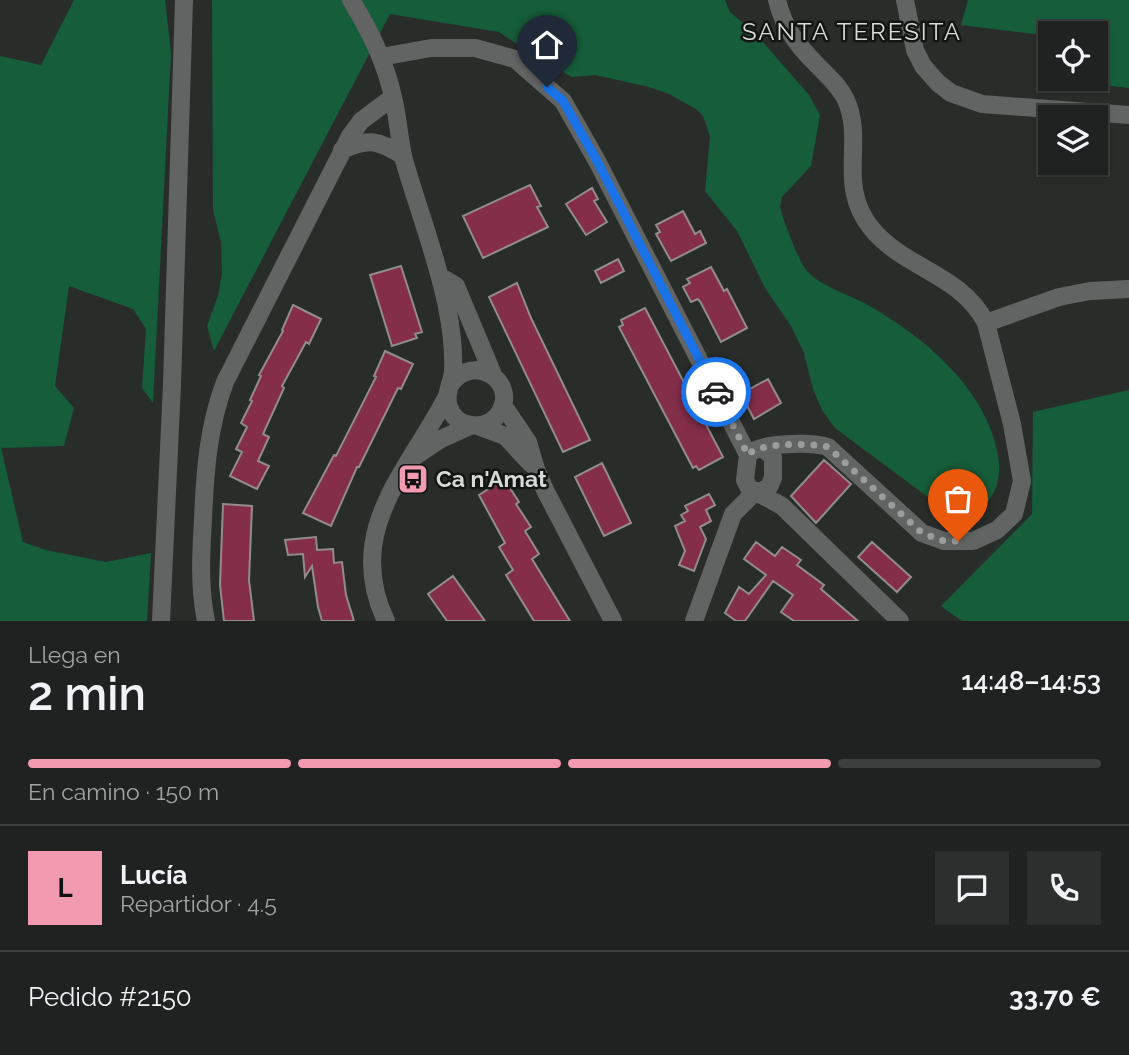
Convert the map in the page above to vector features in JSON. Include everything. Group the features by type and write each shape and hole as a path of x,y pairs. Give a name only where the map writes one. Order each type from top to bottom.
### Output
{"street":[{"path":"162,621 184,0"},
{"path":"351,0 371,32 381,57 393,97 403,156 440,277 447,307 452,362 448,406 453,415 474,426 505,436 536,469"},
{"path":"755,451 814,443 828,447 922,533 944,541 973,541 997,530 1014,514 1022,481 1012,424 986,323 965,293 886,243 871,227 855,197 852,181 852,125 846,99 838,86 794,42 785,27 777,0"},
{"path":"905,0 912,40 919,58 938,83 951,93 982,104 1129,115"},
{"path":"381,57 431,48 475,48 515,59 563,101 755,451 745,480 749,488 782,506 900,621"},
{"path":"206,621 201,592 201,550 206,453 225,382 342,150 361,121 393,97"},
{"path":"342,150 362,141 380,143 403,156"},
{"path":"412,459 441,439 494,419 503,405 500,385 494,377 456,286 440,277"},
{"path":"986,323 1059,296 1129,289"},
{"path":"386,621 376,593 374,575 380,514 455,378 470,370 479,370 494,377"},
{"path":"503,405 528,442 536,469 613,621"},
{"path":"774,465 799,445"},
{"path":"694,621 733,514 772,483 774,465 771,453 755,451"}],"green space":[{"path":"74,0 165,0 171,53 153,403 142,388 146,329 133,309 69,286 55,386 74,408 64,446 1,448 23,542 46,550 106,562 151,553 147,621 0,621 0,56 41,65"},
{"path":"212,0 725,0 730,12 755,33 809,95 820,115 811,166 782,197 780,207 804,266 819,281 889,318 931,349 950,367 980,408 991,431 998,455 999,472 993,494 976,511 944,509 835,428 822,410 813,389 804,353 791,326 765,288 737,231 705,191 710,136 703,116 696,109 669,94 649,87 595,75 572,77 499,32 390,14 214,351 207,326 218,296 222,274 221,242 213,210"},
{"path":"968,0 1129,0 1129,88 1108,85 1108,21 1038,21 1038,35 961,25"},
{"path":"1129,390 1129,621 962,621 941,606 1032,514 1033,412"}],"building":[{"path":"530,185 541,206 537,207 548,227 483,258 463,216"},
{"path":"592,188 598,199 594,201 607,222 586,235 566,204"},
{"path":"683,211 695,234 700,231 706,243 671,261 656,234 660,232 656,225"},
{"path":"618,259 624,271 601,283 595,271"},
{"path":"401,266 422,332 415,334 417,338 392,346 370,275"},
{"path":"711,267 724,291 727,289 747,328 721,342 701,303 698,299 691,302 683,287 690,283 687,279"},
{"path":"517,283 590,440 563,452 489,297"},
{"path":"293,305 321,319 309,344 306,342 282,386 284,388 263,434 269,437 258,461 269,466 257,489 230,476 242,452 236,449 247,427 241,423 252,401 250,400 261,376 259,375 283,331"},
{"path":"645,308 723,457 699,470 696,466 693,468 619,327 623,325 621,320"},
{"path":"385,351 413,364 357,467 331,526 303,513 334,455 336,456 376,377 374,376"},
{"path":"768,379 781,403 754,419 741,394"},
{"path":"824,460 851,484 816,523 791,496"},
{"path":"602,463 631,523 604,536 575,477"},
{"path":"504,479 531,527 525,531 539,554 532,559 570,621 534,621 506,575 513,570 499,547 505,543 479,495"},
{"path":"709,494 715,505 706,510 711,521 700,527 706,539 694,571 679,565 685,551 675,526 685,521 681,515 688,511 685,506"},
{"path":"223,504 252,506 249,580 254,621 224,621 220,585"},
{"path":"316,537 317,550 333,549 334,563 342,562 346,595 354,621 322,621 312,566 305,577 303,554 288,555 285,540"},
{"path":"756,542 775,556 782,547 801,560 797,565 824,585 821,589 858,621 794,621 781,612 793,595 773,581 745,621 736,621 725,613 739,587 749,594 766,575 744,559"},
{"path":"872,542 911,577 897,592 858,557"},
{"path":"453,576 485,621 447,621 428,594"}],"way so far":[{"path":"716,392 748,455 758,448 814,443 828,447 922,533 944,541 958,541"}],"place":[{"name":"Ca n'Amat","path":"413,479"}],"district":[{"name":"SANTA TERESITA","path":"852,32"}],"route":[{"path":"547,87 563,101 597,161 716,392"}]}
